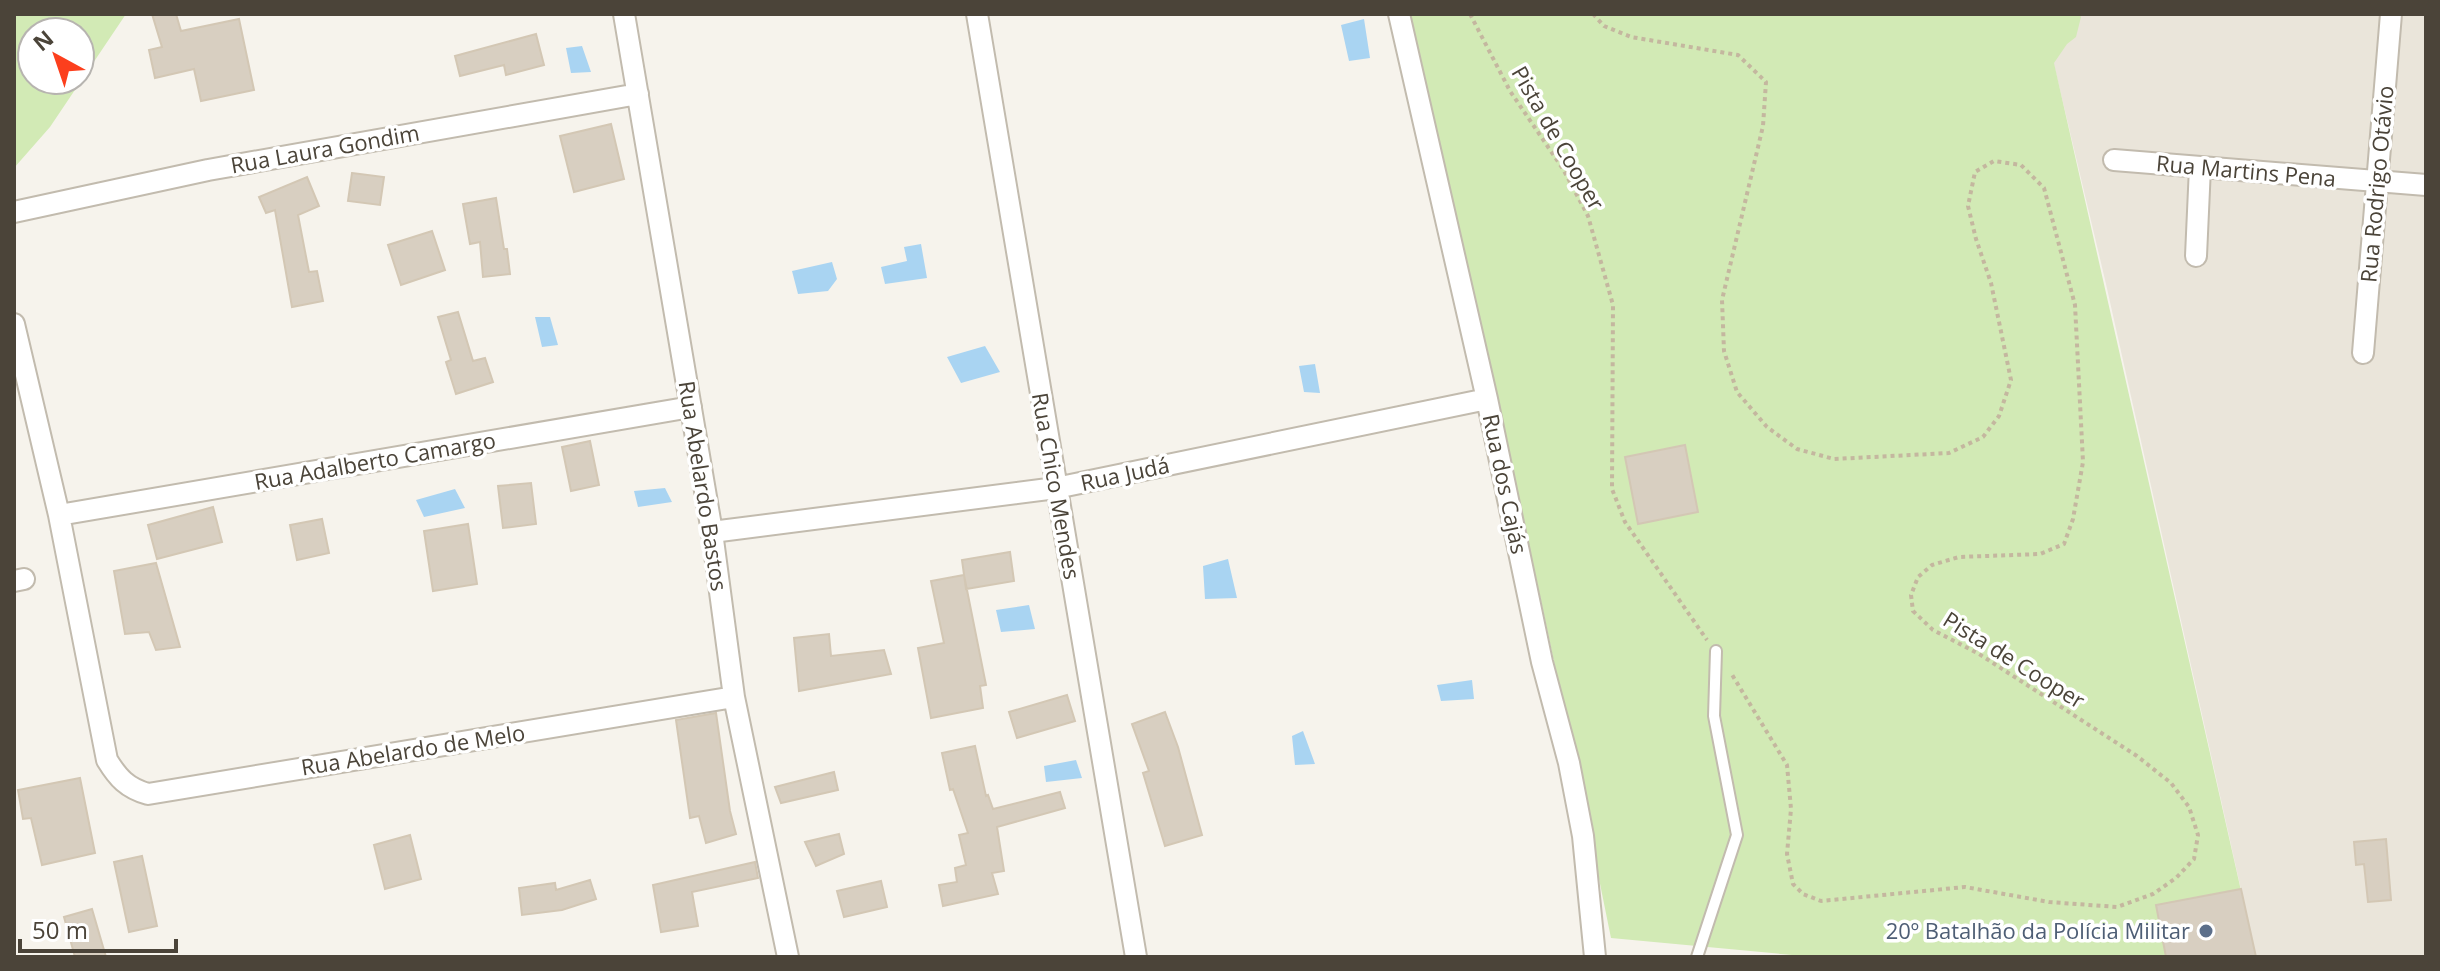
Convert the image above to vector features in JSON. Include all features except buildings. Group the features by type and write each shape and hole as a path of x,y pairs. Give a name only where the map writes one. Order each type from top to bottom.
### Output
{"street":[{"name":"Rua Abelardo Bastos","path":"624,14 712,532 734,697 788,957"},
{"name":"Rua Chico Mendes","path":"977,14 1136,957"},
{"name":"Rua dos Cajás","path":"1399,14 1487,399 1542,662 1572,778 1589,885 1595,957"},
{"name":"Rua Rodrigo Otávio","path":"2363,353 2391,14"},
{"name":"Rua Laura Gondim","path":"14,212 208,170 638,94"},
{"name":"Rua Martins Pena","path":"2114,160 2426,185"},
{"path":"2196,256 2200,167"},
{"path":"14,324 20,376 59,515"},
{"name":"Rua Judá","path":"712,532 1056,488 1487,399"},
{"name":"Rua Adalberto Camargo","path":"59,515 691,407"},
{"name":"Rua Abelardo de Melo","path":"59,515 107,760 117,776 131,789 148,794 734,697"}],"lane":[{"path":"1697,957 1737,835 1714,716 1716,651"}],"path":[{"name":"Pista de Cooper","path":"1470,14 1510,91 1563,169 1588,216 1613,305 1612,489 1625,522 1736,680 1787,765 1791,809 1787,854 1793,884 1803,894 1821,901 1965,887 2049,902 2117,907 2153,894 2176,878 2194,859 2198,835 2189,807 2171,783 2137,756 1992,662 1933,630 1913,611 1911,595 1918,577 1932,565 1959,557 2040,554 2064,544 2073,519 2083,462 2075,305 2044,188 2021,165 1994,161 1975,172 1968,206 1991,283 2011,380 1999,416 1983,437 1949,453 1834,459 1797,449 1767,427 1737,392 1724,351 1722,300 1763,126 1766,82 1738,55 1631,37 1604,26 1593,14"}],"shaded area":[{"path":"2042,14 2426,14 2426,957 2256,957 2106,284"}],"green space":[{"path":"14,14 126,14 96,59 96,16 16,16 16,96 71,96 50,127 14,168"},
{"path":"1410,14 2079,14 2076,37 2054,63 2256,957 1814,957 1611,938 1514,475"}],"water":[{"path":"1364,19 1370,58 1349,61 1341,25"},
{"path":"582,46 591,72 571,73 566,48"},
{"path":"921,244 927,278 885,284 881,267 907,261 904,247"},
{"path":"832,262 837,279 828,291 798,294 792,271"},
{"path":"535,317 550,317 558,345 542,347"},
{"path":"985,346 1000,372 961,383 947,357"},
{"path":"1315,364 1320,393 1304,392 1299,366"},
{"path":"665,488 672,502 638,507 634,491"},
{"path":"455,489 465,508 424,517 416,500"},
{"path":"1228,559 1237,598 1205,599 1203,566"},
{"path":"1029,605 1035,629 1001,632 996,610"},
{"path":"1472,680 1474,699 1441,701 1437,685"},
{"path":"1303,731 1315,764 1295,765 1292,736"},
{"path":"1076,760 1082,778 1046,782 1044,766"}],"place":[{"name":"20º Batalhão da Polícia Militar","path":"2206,931"}]}
